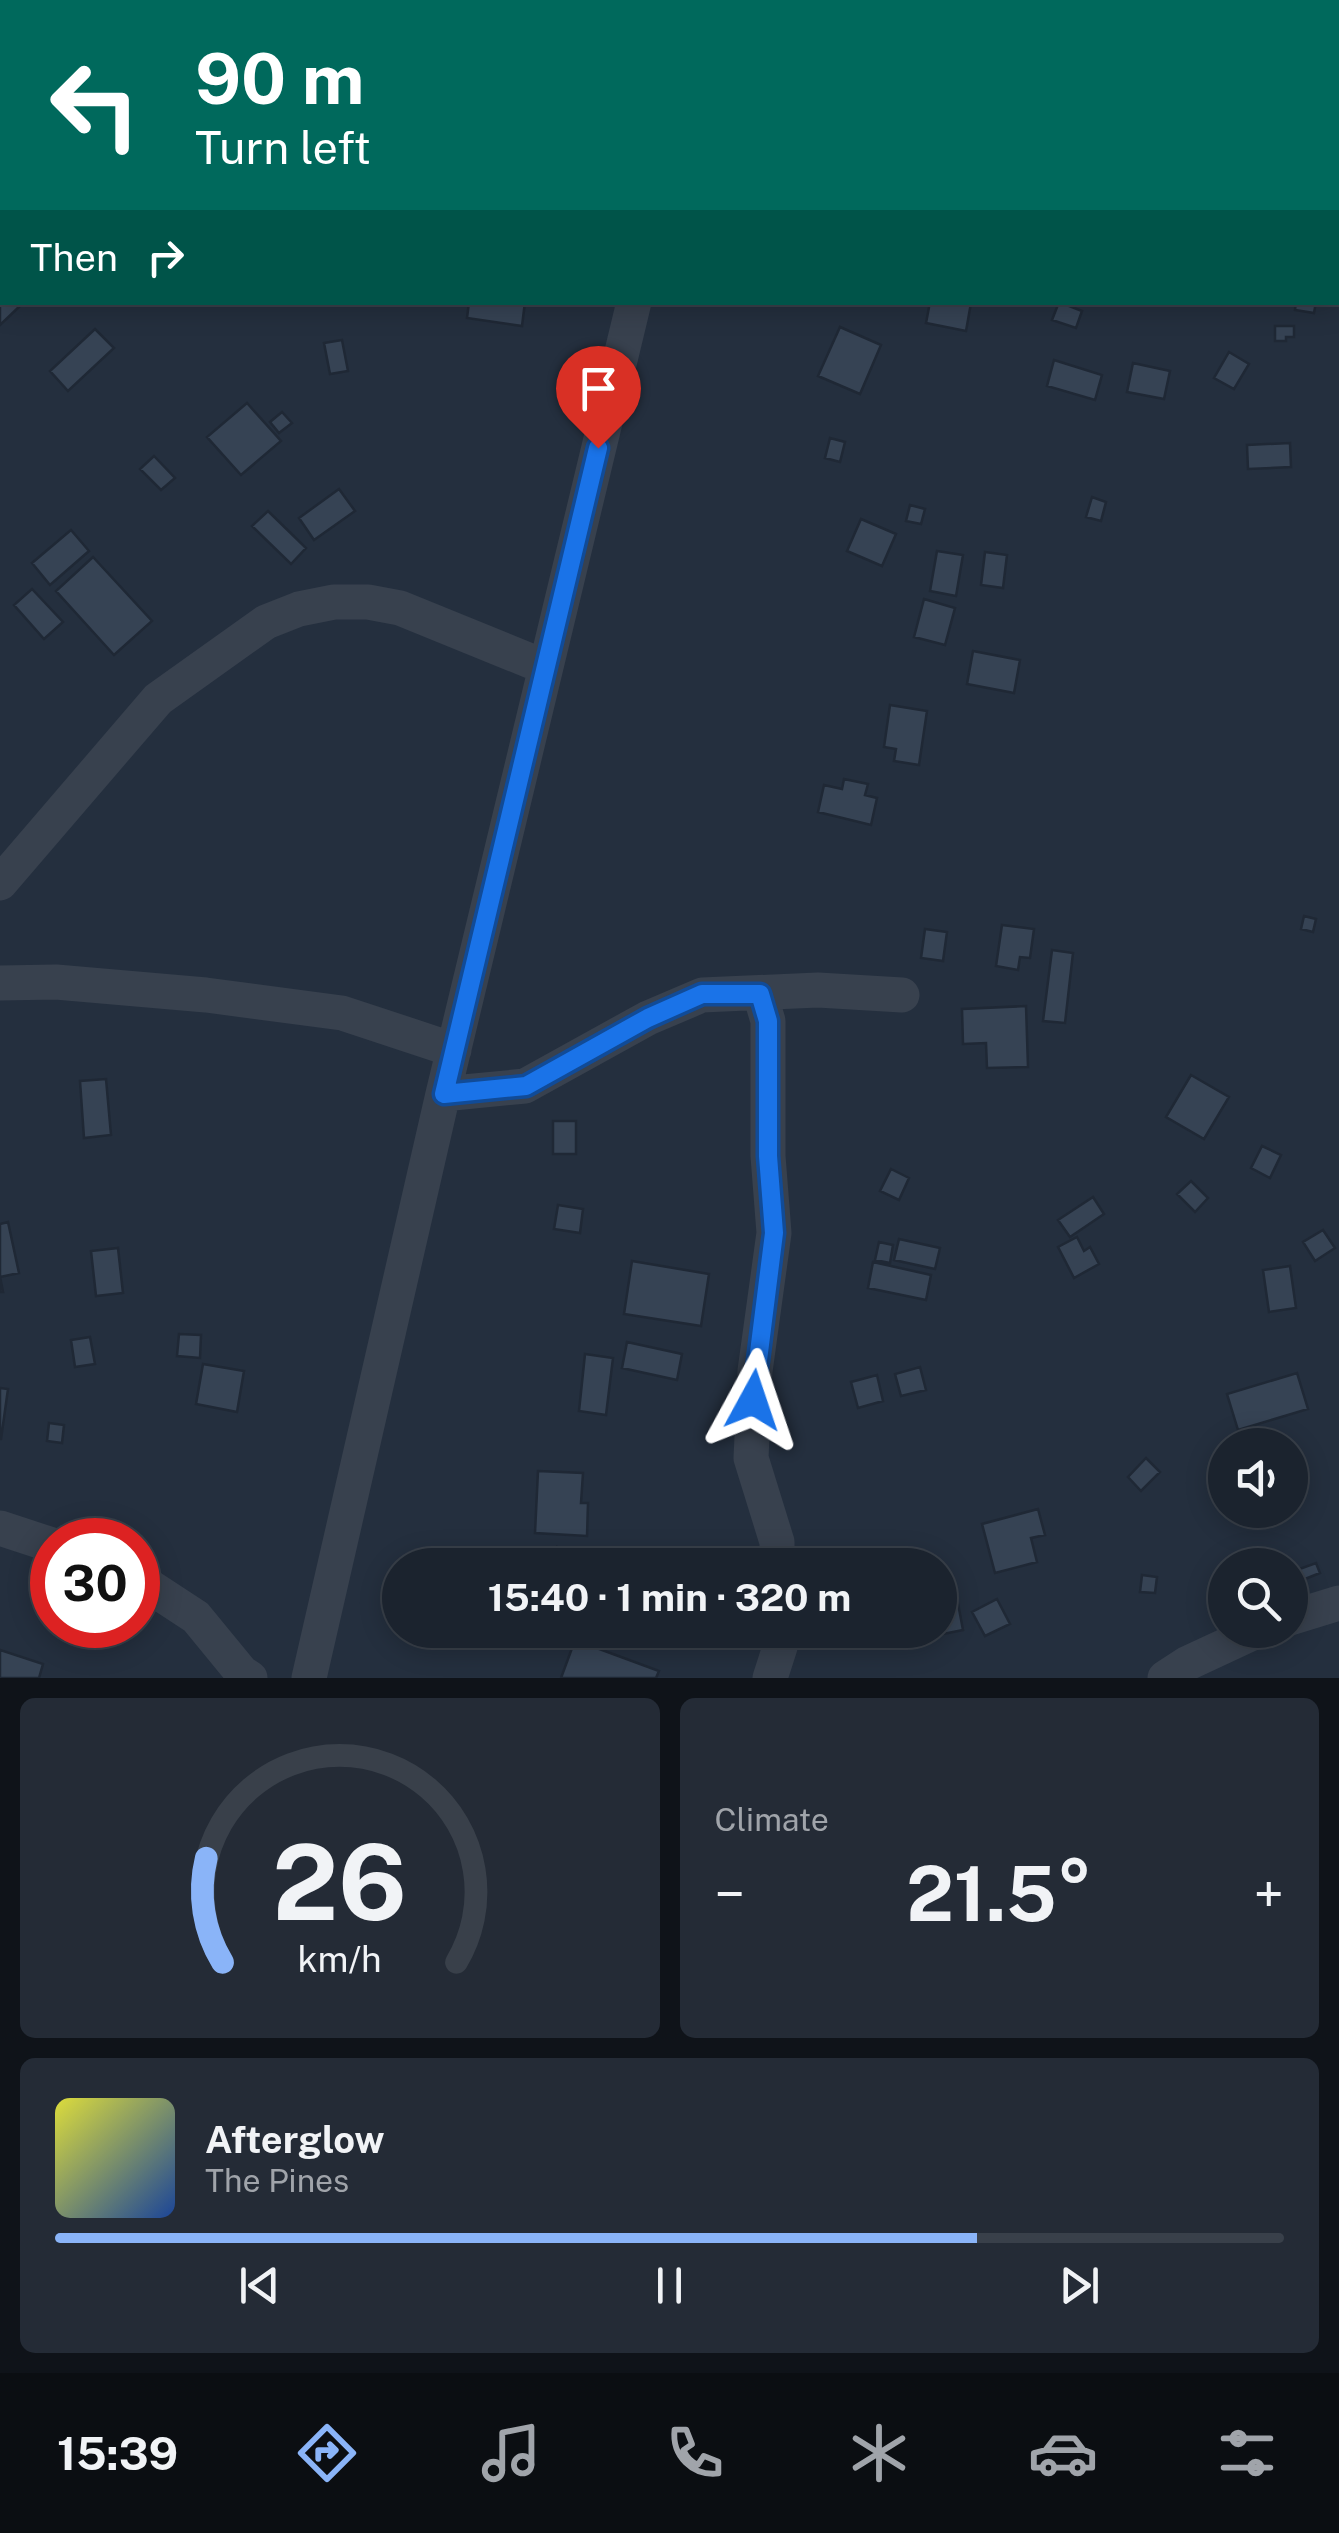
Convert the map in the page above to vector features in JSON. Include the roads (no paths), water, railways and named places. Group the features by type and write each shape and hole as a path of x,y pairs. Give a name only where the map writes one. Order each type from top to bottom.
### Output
{"street":[{"path":"310,1678 454,1050 633,305"},
{"path":"0,883 158,698 266,622 299,609 334,602 368,602 400,608 545,668"},
{"path":"0,966 56,982"},
{"path":"0,983 56,982 206,994 342,1012 454,1050"},
{"path":"444,1094 526,1086 648,1018 702,994 818,990 902,995"},
{"path":"760,994 768,1021 768,1156 774,1233 754,1371 751,1458 776,1548"},
{"path":"0,1528 30,1537"},
{"path":"160,1593 196,1617 250,1678"},
{"path":"1308,1612 1339,1602"},
{"path":"770,1678 780,1648"},
{"path":"1165,1678 1220,1648"}]}
